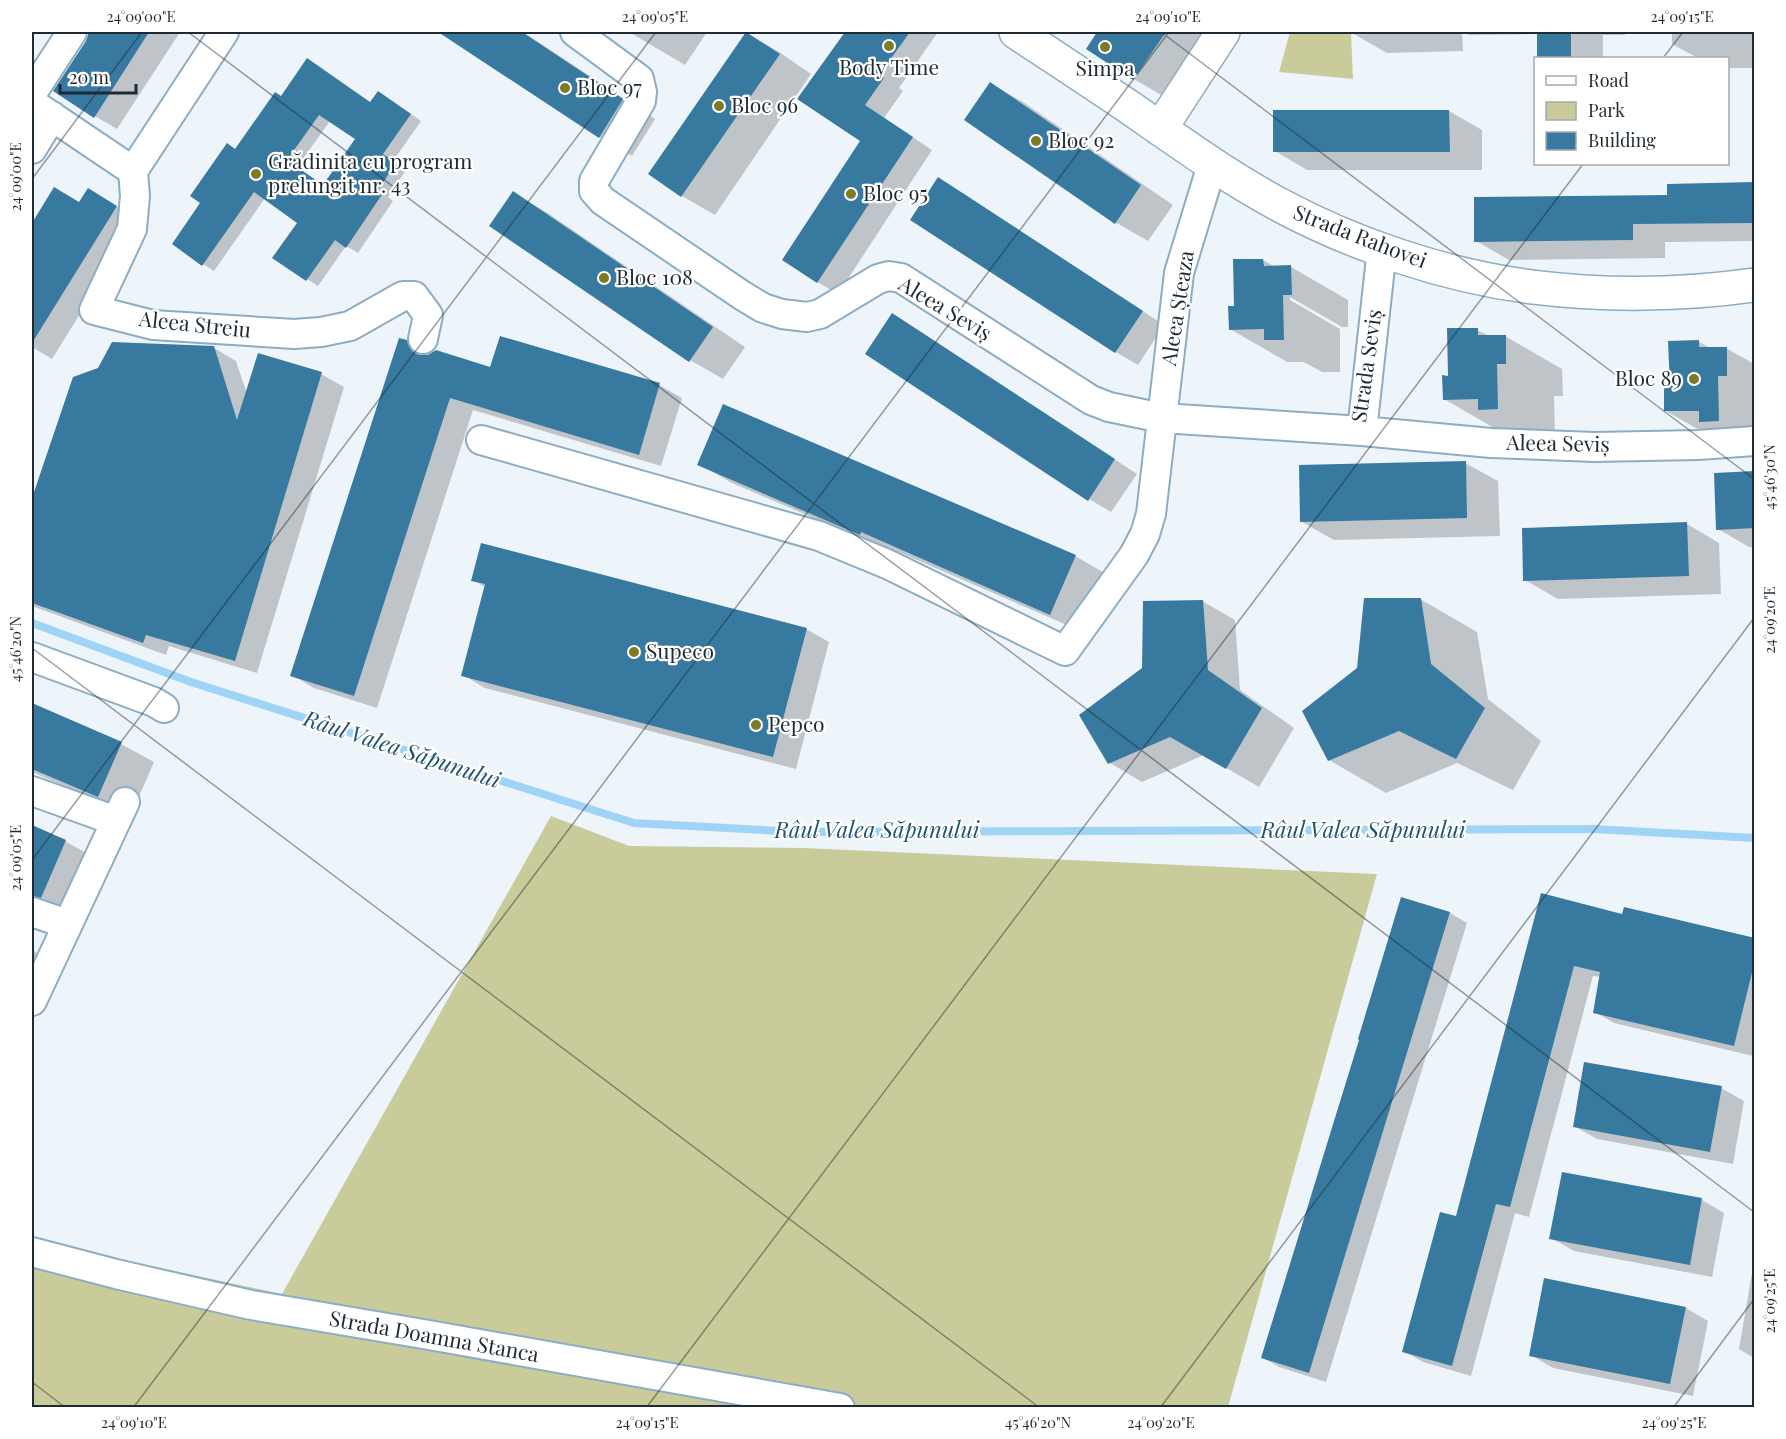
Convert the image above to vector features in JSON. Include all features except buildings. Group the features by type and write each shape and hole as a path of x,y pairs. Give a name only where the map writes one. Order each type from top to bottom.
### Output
{"street":[{"path":"32,93 72,32"},
{"path":"32,149 42,110 133,171 224,32"},
{"name":"Aleea Seviș","path":"575,32 639,79 642,92 641,101 594,181 594,191 603,201 743,296 763,308 782,314 807,317 819,314 878,279 889,276 901,278 1091,400 1109,407 1162,418"},
{"name":"Strada Rahovei","path":"1016,32 1212,165 1304,217 1382,249 1472,276 1532,287 1590,292 1656,292 1724,289 1755,285"},
{"path":"1160,129 1223,32"},
{"name":"Aleea Șteaza","path":"1162,418 1179,273 1212,165"},
{"name":"Aleea Streiu","path":"133,171 135,196 132,229 94,310 153,325 294,334 351,326 403,296 414,296 428,315 423,339"},
{"name":"Strada Seviș","path":"1162,418 1362,431 1382,249"},
{"path":"481,440 819,536 887,564 1065,651 1134,555 1145,534 1151,514 1162,418"},
{"name":"Aleea Seviș","path":"1362,431 1491,443 1594,447 1698,445 1755,441"},
{"path":"32,657 154,702 164,708"},
{"path":"32,791 120,811 32,1001"},
{"path":"32,912 67,924"},
{"name":"Strada Doamna Stanca","path":"32,1252 251,1305 840,1407"}],"green space":[{"path":"1290,32 1351,32 1353,79 1279,72"},
{"path":"551,816 629,846 804,848 1377,874 1228,1407 32,1407 32,1243 100,1255 282,1294"}],"waterway":[{"name":"Râul Valea Săpunului","path":"32,623 191,682 634,823 799,832 1594,829 1754,838"}],"place":[{"name":"Body Time","path":"889,46"},
{"name":"Simpa","path":"1105,47"},
{"name":"Bloc 97","path":"565,88"},
{"name":"Bloc 96","path":"719,106"},
{"name":"Bloc 92","path":"1036,141"},
{"name":"Grădinița cu program prelungit nr. 43","path":"256,174"},
{"name":"Bloc 95","path":"851,194"},
{"name":"Bloc 108","path":"604,278"},
{"name":"Bloc 89","path":"1694,379"},
{"name":"Supeco","path":"634,652"},
{"name":"Pepco","path":"756,725"}]}
